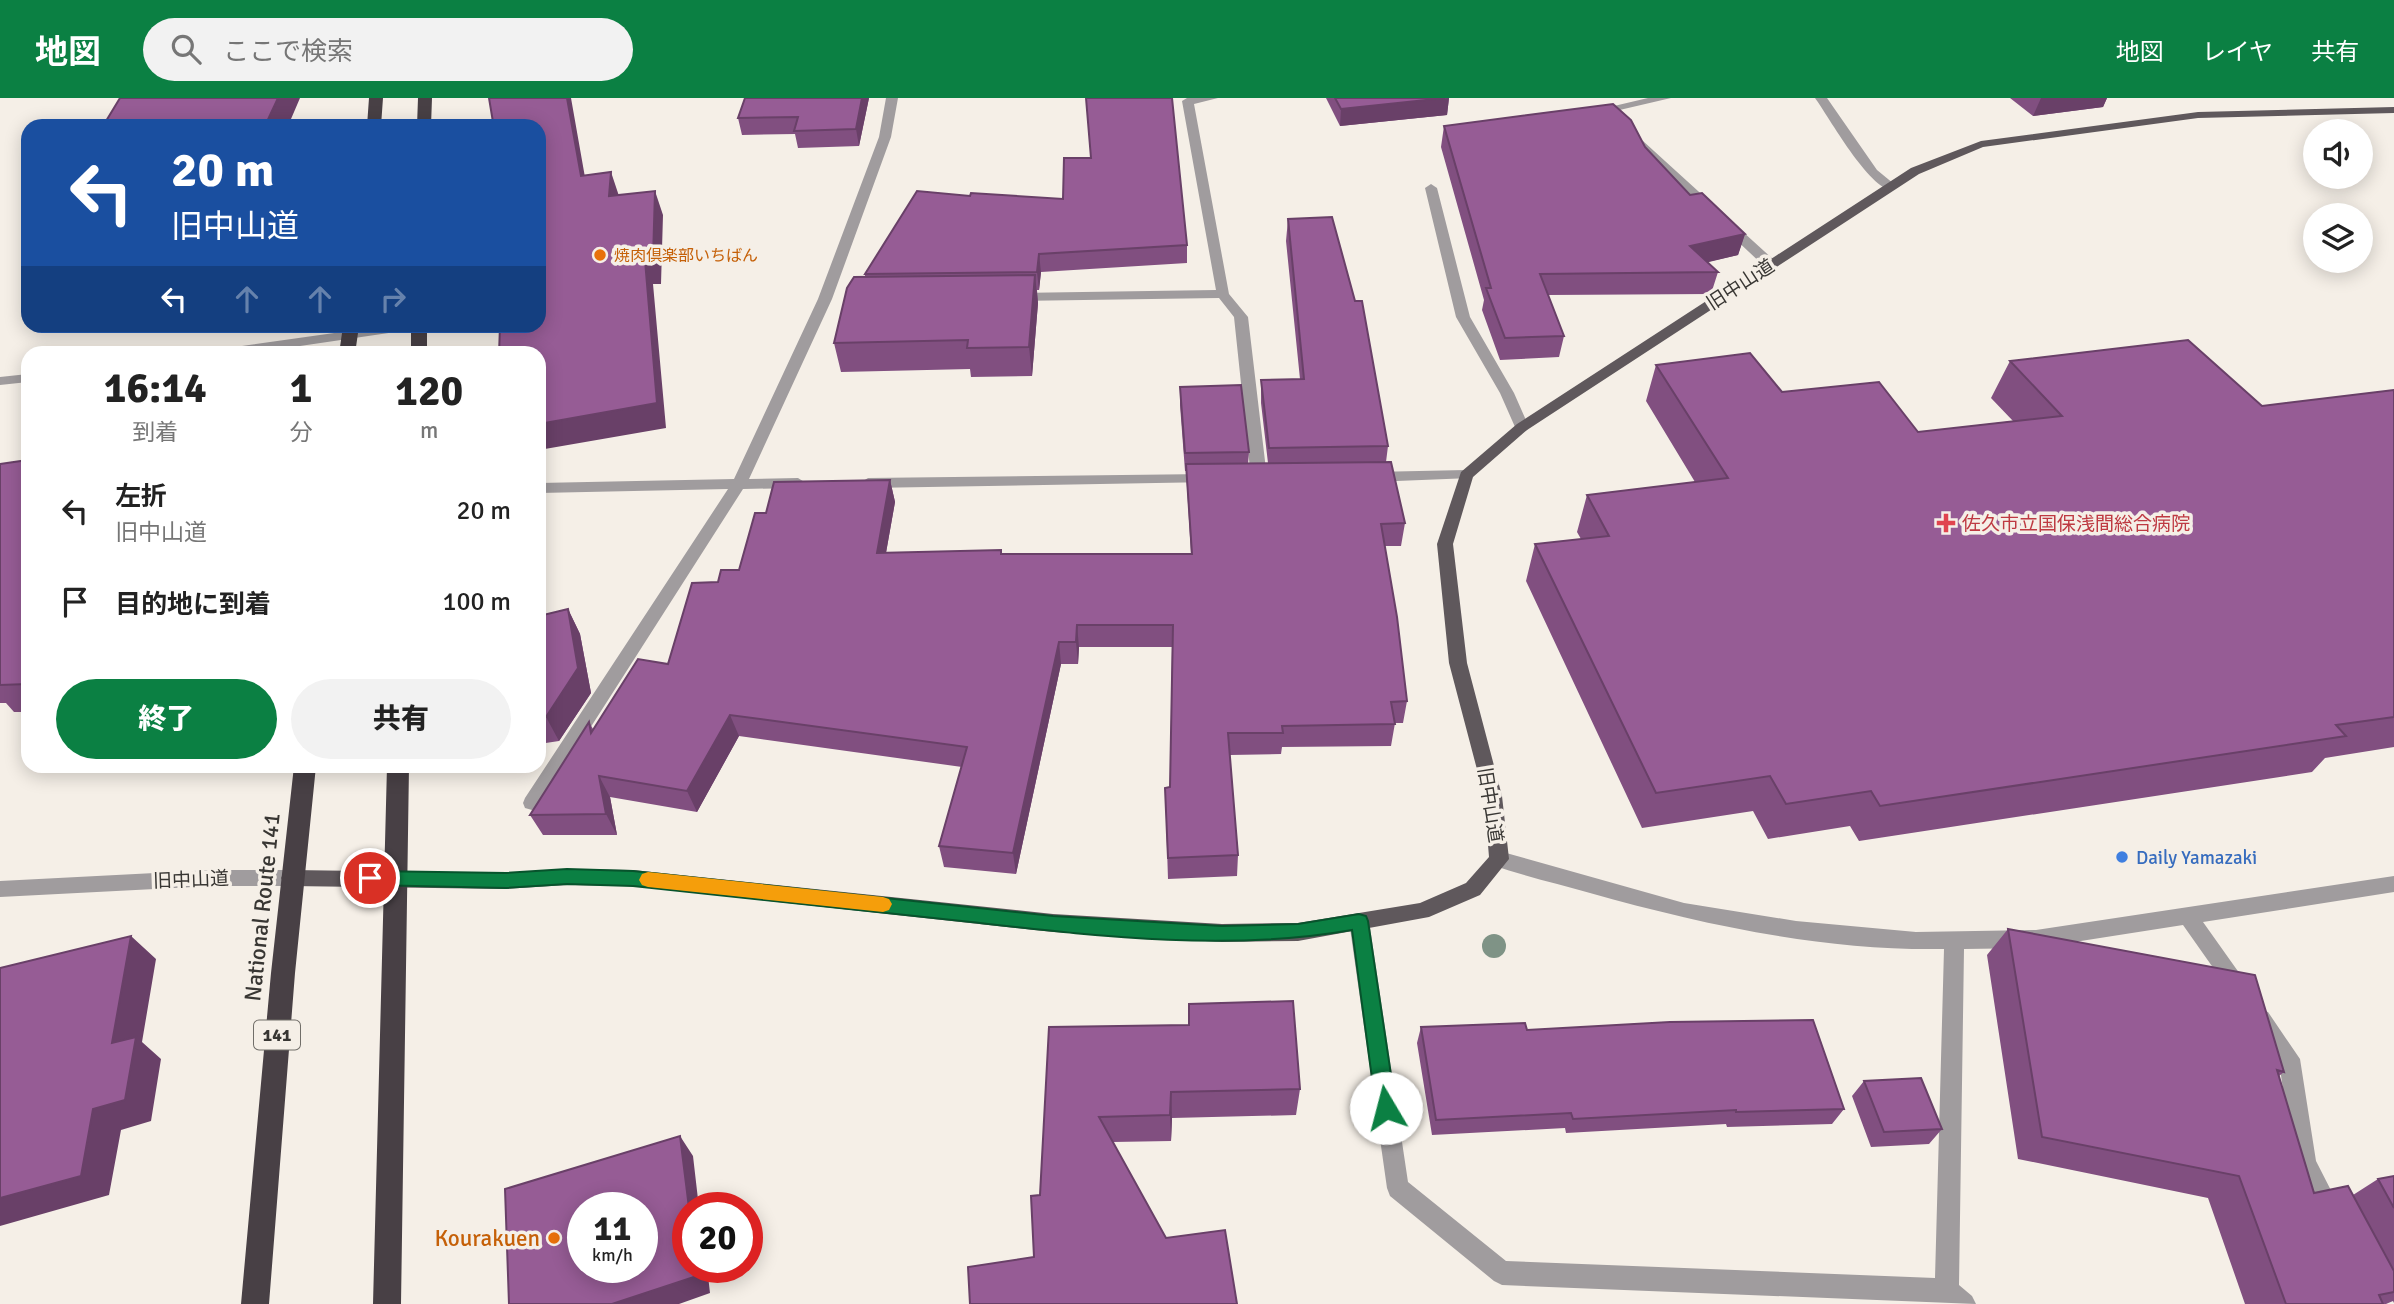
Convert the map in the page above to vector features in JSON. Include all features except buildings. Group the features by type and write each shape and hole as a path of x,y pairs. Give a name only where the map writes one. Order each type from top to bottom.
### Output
{"highway":[{"path":"374,119 376,98"},
{"path":"424,119 425,98"},
{"name":"National Route 141","path":"255,1304 291,878 304,773"},
{"path":"387,1304 398,773"}],"main road":[{"name":"旧中山道","path":"291,878 506,881 567,877 633,878 1053,923 1222,933 1298,932 1422,911 1472,889 1499,859 1493,796 1458,663 1445,544 1466,475 1522,427 1915,171 1981,144 2198,115 2394,110"}],"street":[{"path":"532,803 739,484 832,299 885,137 892,98"},
{"path":"1212,98 1188,101 1223,294 1241,317 1259,478"},
{"path":"1623,128 1603,110 1665,98"},
{"path":"1821,98 1873,173 1890,187"},
{"path":"1633,138 1770,264"},
{"path":"1431,188 1463,317 1507,393 1522,427"},
{"path":"1004,297 1223,294"},
{"path":"259,346 333,333"},
{"path":"0,381 21,378"},
{"path":"1356,477 1466,475"},
{"path":"848,483 1218,479"},
{"path":"546,488 807,483"},
{"path":"1499,859 1684,911 1796,930 1916,941 2036,939 2394,884"},
{"name":"旧中山道","path":"0,889 213,878 291,878"},
{"path":"2188,916 2289,1059 2305,1163 2342,1234"},
{"path":"1359,921 1398,1188 1502,1273 1953,1299 1954,941"}],"slow traffic":[{"path":"648,880 883,904"}],"place":[{"name":"焼肉倶楽部いちばん","path":"600,255"},
{"name":"佐久市立国保浅間総合病院","path":"1946,523"},
{"name":"Daily Yamazaki","path":"2122,857"},
{"name":"Kourakuen","path":"554,1238"}],"route":[{"path":"370,878 506,881 567,877 633,878 1053,923 1222,933 1298,932 1359,921 1386,1108"}]}
